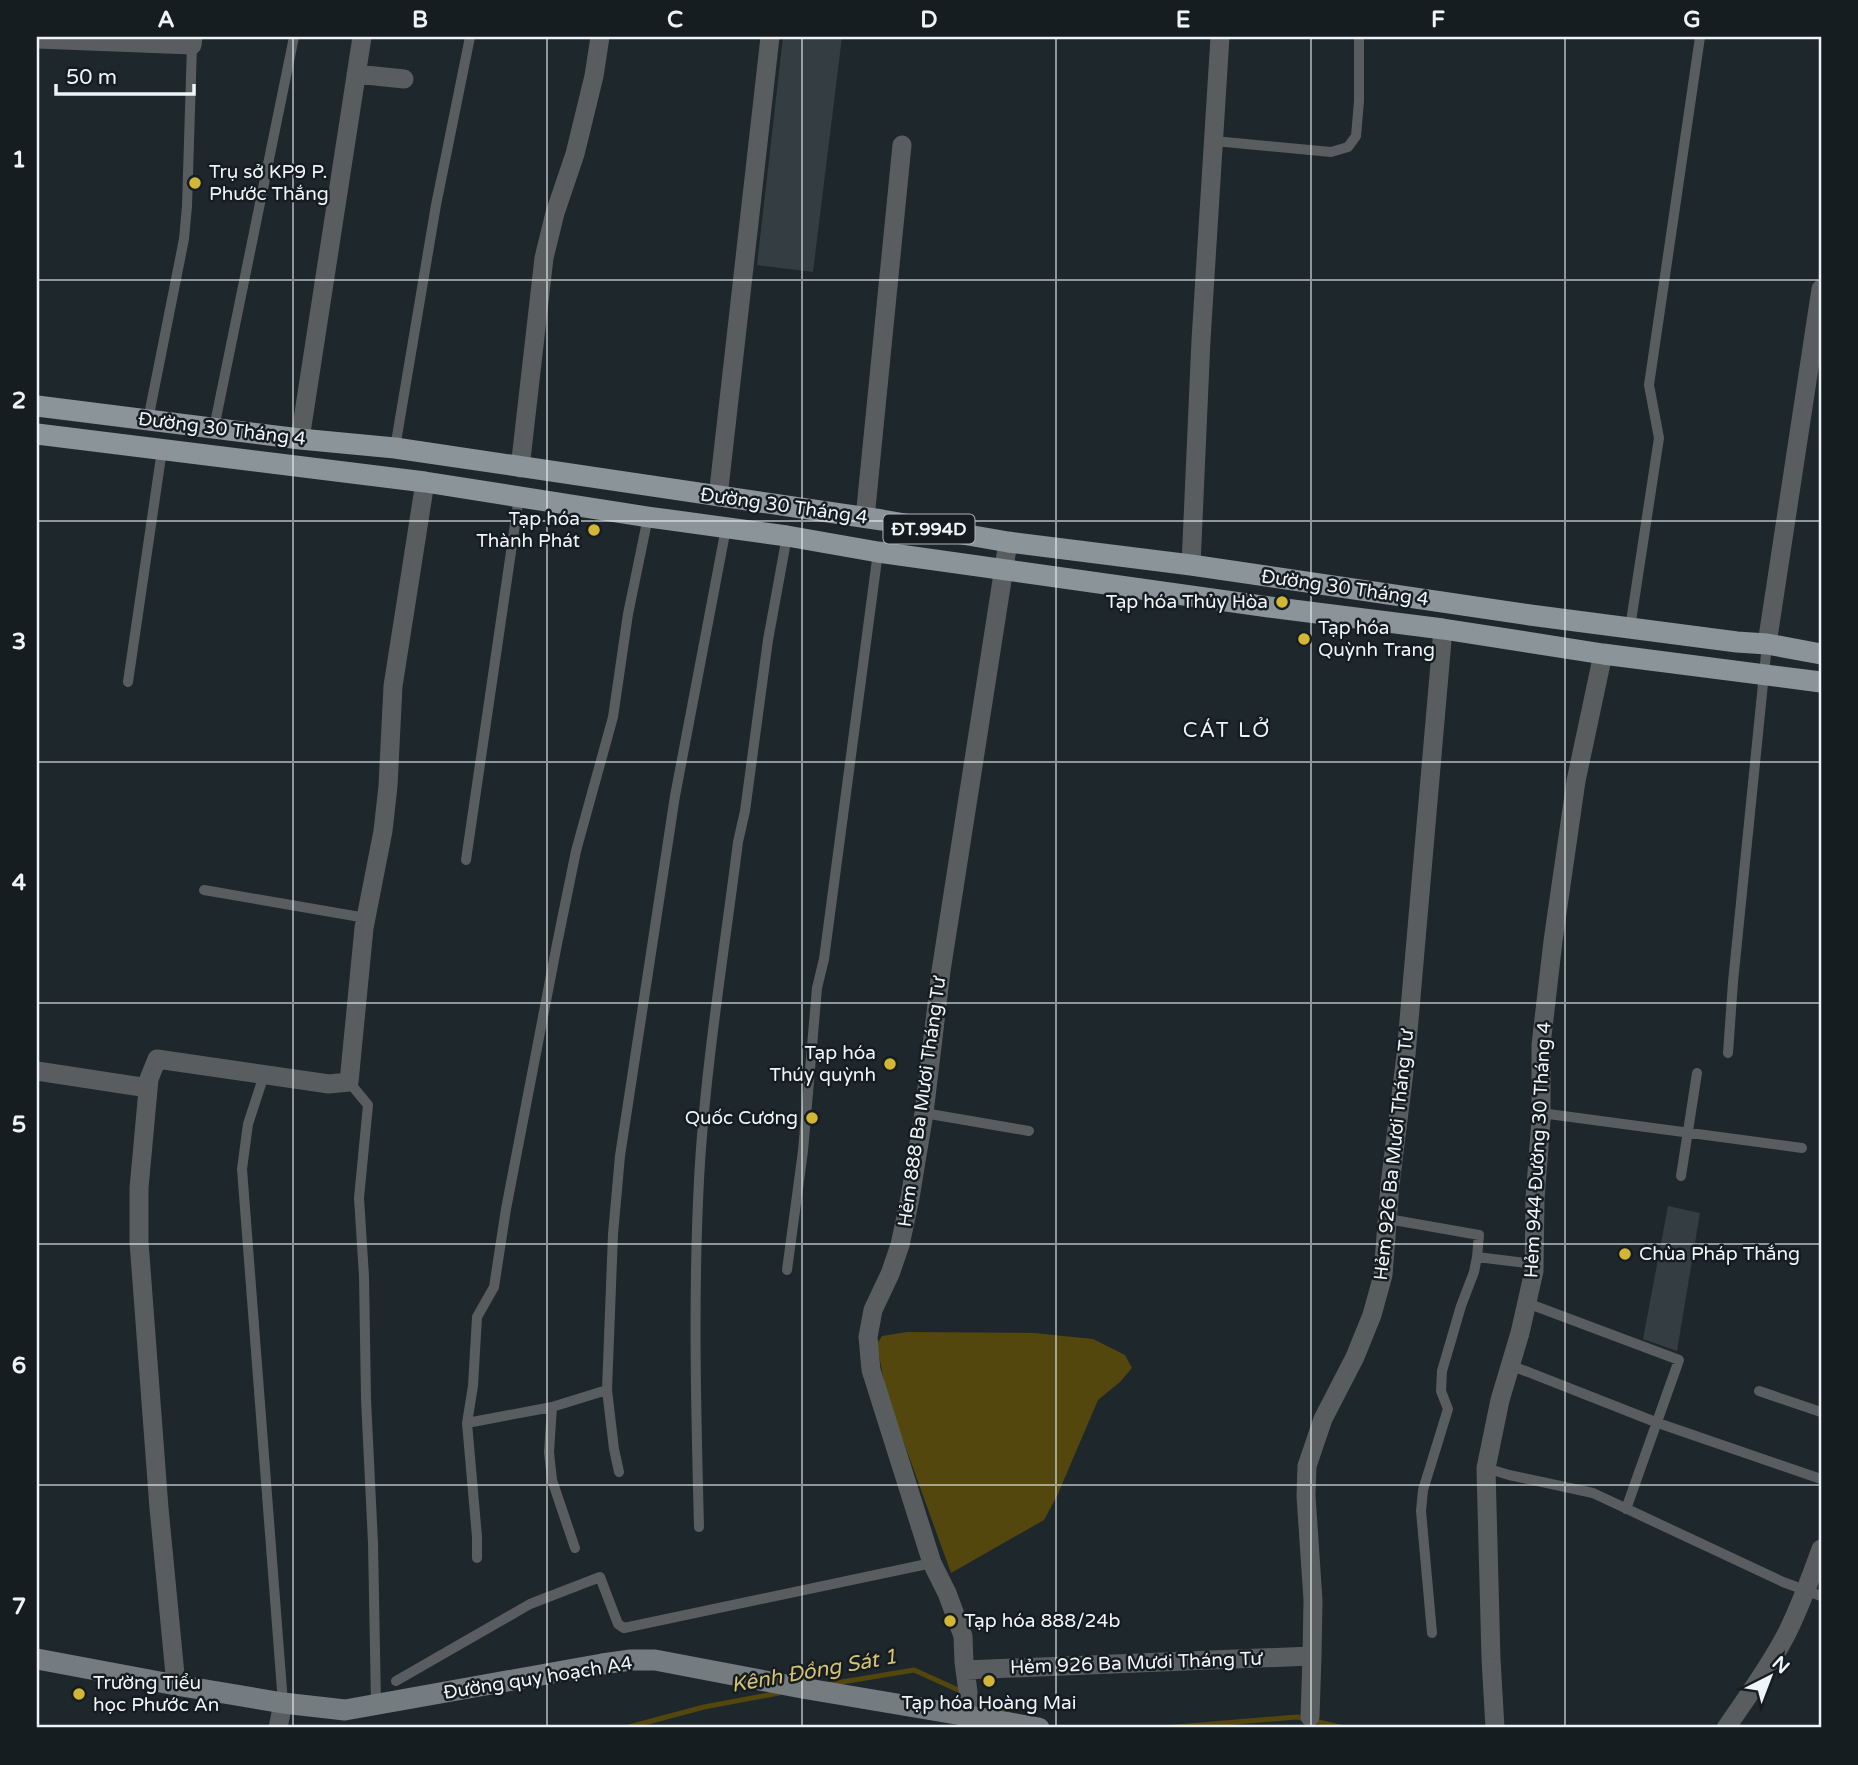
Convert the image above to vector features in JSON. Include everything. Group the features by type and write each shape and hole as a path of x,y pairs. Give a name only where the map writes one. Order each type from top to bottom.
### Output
{"main road":[{"name":"Đường 30 Tháng 4","path":"37,405 148,421 395,449 865,518 1008,542 1821,653"},
{"name":"Đường 30 Tháng 4","path":"37,434 425,482 878,552 1821,682"},
{"path":"519,496 520,468"},
{"path":"1189,596 1191,565"}],"street":[{"path":"300,439 362,37"},
{"path":"520,468 544,258 555,213 575,154 594,76 600,37"},
{"path":"718,497 770,37"},
{"path":"1191,565 1201,340 1220,37"},
{"path":"37,39 193,41"},
{"path":"356,74 404,79"},
{"path":"865,518 902,145"},
{"path":"1767,644 1821,289"},
{"path":"176,1685 158,1495 139,1242 139,1188 149,1079 157,1059 329,1084 349,1082 366,918 383,831 388,786 393,686 425,482"},
{"name":"Hẻm 888 Ba Mươi Tháng Tư","path":"967,1723 968,1692 963,1636 932,1563 871,1370 868,1337 873,1310 900,1245 910,1198 924,1113 941,971 1008,542"},
{"name":"Hẻm 926 Ba Mươi Tháng Tư","path":"965,1670 1312,1656 1313,1600 1306,1496 1307,1466 1323,1419 1355,1357 1372,1315 1383,1275 1390,1185 1406,1055 1443,629"},
{"name":"Hẻm 944 Đường 30 Tháng 4","path":"1495,1728 1486,1468 1500,1400 1532,1284 1541,1113 1541,1045 1576,781 1603,654"},
{"path":"37,1071 148,1088"},
{"path":"1726,1728 1814,1593 1821,1549"},
{"path":"1310,1717 1312,1656"},
{"name":"Đường quy hoạch A4","path":"37,1659 283,1703 345,1710 602,1664 655,1660 967,1723 1039,1728"},
{"path":"278,1728 283,1703"}],"lane":[{"path":"214,428 294,37"},
{"path":"395,449 436,205 470,37"},
{"path":"1214,141 1331,152 1348,147 1356,136 1359,37"},
{"path":"1630,628 1659,438 1649,385 1700,37"},
{"path":"148,421 184,239 193,41"},
{"path":"128,682 162,449"},
{"path":"466,860 519,496"},
{"path":"477,1558 467,1423 473,1386 477,1317 494,1287 506,1209 554,956 576,851 613,717 628,614 648,517"},
{"path":"619,1472 607,1390 613,1234 620,1156 675,796 727,527"},
{"path":"699,1527 695,1368 699,1180 712,1041 738,842 745,811 768,640 787,536"},
{"path":"787,1270 803,1151 817,988 824,958 878,552"},
{"path":"1728,1053 1767,644"},
{"path":"204,890 366,918"},
{"path":"1681,1176 1697,1073"},
{"path":"264,1075 248,1124 242,1169 283,1703"},
{"path":"349,1082 368,1105 359,1198 373,1544 376,1706"},
{"path":"924,1113 1029,1130"},
{"path":"1541,1113 1802,1148"},
{"path":"1388,1219 1479,1235 1474,1272 1442,1371 1441,1391 1448,1409 1423,1490 1421,1511 1432,1633"},
{"path":"1477,1257 1534,1264"},
{"path":"1527,1303 1679,1360 1626,1509"},
{"path":"1510,1365 1658,1423 1821,1479"},
{"path":"467,1423 552,1407 607,1390"},
{"path":"1759,1391 1821,1412"},
{"path":"552,1407 549,1452 552,1480 575,1548"},
{"path":"1486,1468 1593,1493 1783,1582 1814,1593"},
{"path":"396,1681 530,1604 600,1577 618,1624 624,1628 932,1563"}],"shaded area":[{"path":"907,1332 1034,1333 1093,1339 1125,1355 1132,1368 1098,1400 1044,1520 951,1573 886,1393 877,1344 882,1336"}],"building":[{"path":"783,37 842,37 813,272 757,265"},
{"path":"1668,1206 1700,1213 1677,1351 1643,1339"}],"waterway":[{"name":"Kênh Đồng Sát 1","path":"830,1684 914,1670 965,1693"},
{"name":"Kênh Đồng Sát 1","path":"625,1728 704,1707 779,1693"},
{"name":"Kênh Đồng Sát 1","path":"973,1697 1009,1714"},
{"name":"Kênh Đồng Sát 1","path":"1164,1728 1297,1717 1344,1728"}],"place":[{"name":"Trụ sở KP9 P. Phước Thắng","path":"195,183"},
{"name":"Tạp hóa Thành Phát","path":"594,530"},
{"name":"Tạp hóa Thủy Hòa","path":"1282,602"},
{"name":"Tạp hóa Quỳnh Trang","path":"1304,639"},
{"name":"Tạp hóa Thúy quỳnh","path":"890,1064"},
{"name":"Quốc Cương","path":"812,1118"},
{"name":"Chùa Pháp Thắng","path":"1625,1254"},
{"name":"Tạp hóa 888/24b","path":"950,1621"},
{"name":"Tạp hóa Hoàng Mai","path":"989,1681"},
{"name":"Trường Tiểu học Phước An","path":"79,1694"}],"district":[{"name":"CÁT LỞ","path":"1227,730"}]}
